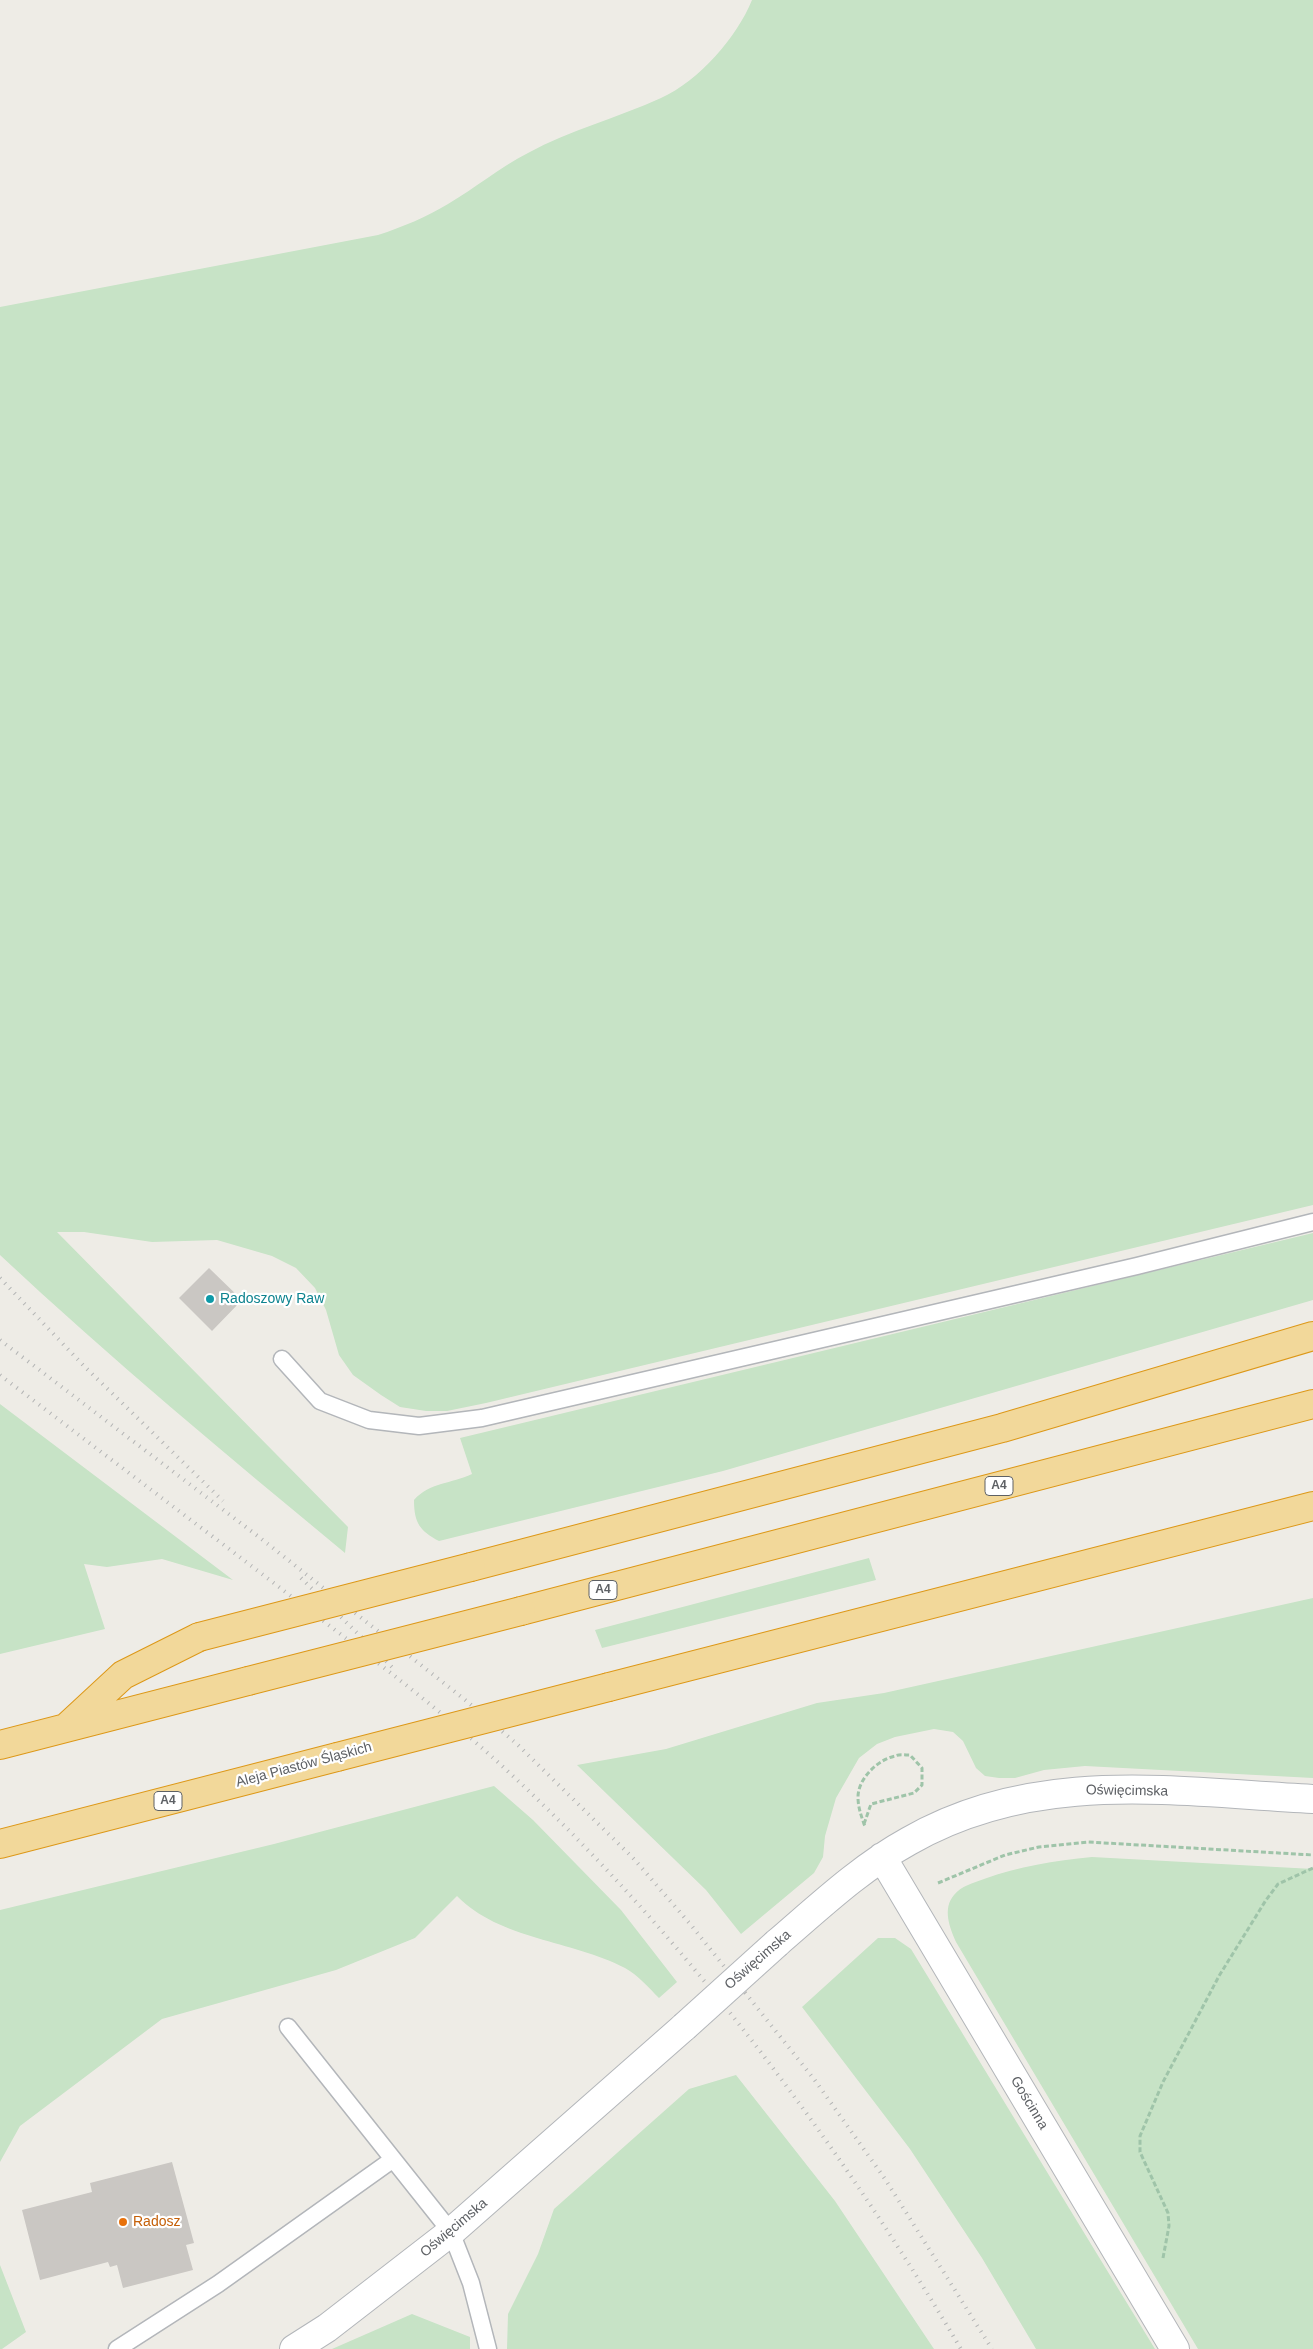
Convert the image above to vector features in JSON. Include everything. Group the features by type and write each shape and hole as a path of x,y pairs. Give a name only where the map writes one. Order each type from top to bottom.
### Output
{"highway":[{"path":"66,1728 123,1675 199,1637 1002,1428 1313,1336"},
{"name":"A4","path":"0,1745 1313,1404"},
{"name":"Aleja Piastów Śląskich","path":"0,1844 1313,1506"}],"street":[{"name":"Oświęcimska","path":"294,2349 327,2328 451,2232 777,1943 882,1857 932,1828 967,1814 1007,1802 1055,1792 1134,1790 1313,1799"},
{"name":"Gościnna","path":"882,1857 1151,2307 1174,2349"}],"lane":[{"path":"282,1359 320,1401 369,1420 419,1426 482,1418 1137,1266 1313,1222"},
{"path":"288,2027 451,2232 471,2283 488,2349"},
{"path":"117,2349 218,2284 392,2160"}],"path":[{"path":"864,1824 871,1804 914,1793 922,1785 922,1768 910,1755 895,1756 878,1764 861,1784 858,1802 864,1824 882,1857"},
{"path":"905,1897 992,1859 1055,1844 1088,1842 1313,1855"},
{"path":"1151,2307 1157,2288 1169,2226 1165,2203 1140,2152 1140,2136 1180,2048 1219,1976 1266,1900 1278,1884 1313,1868"}],"green space":[{"path":"752,0 1313,0 1313,1205 447,1411 426,1411 400,1407 353,1375 339,1355 326,1310 315,1288 296,1268 272,1256 217,1240 152,1242 84,1232 57,1232 348,1527 345,1553 127,1369 0,1255 0,307 378,235 405,225 448,204 528,153 577,131 661,98 689,81 727,43 737,29"},
{"path":"1313,1233 1313,1300 723,1471 439,1541 423,1530 415,1515 414,1500 420,1494 434,1486 472,1474 460,1438"},
{"path":"0,1404 233,1580 162,1559 107,1567 84,1564 105,1629 0,1654"},
{"path":"869,1558 876,1580 602,1648 595,1630"},
{"path":"1313,1598 1313,1778 1085,1766 1044,1770 1015,1778 999,1778 985,1776 976,1768 963,1741 953,1732 934,1729 895,1737 877,1744 859,1758 836,1798 825,1836 823,1857 814,1873 741,1934 706,1890 577,1765 666,1749 817,1703 884,1693"},
{"path":"494,1786 533,1820 621,1910 677,1982 659,1998 639,1978 625,1968 582,1951 515,1931 494,1922 474,1911 457,1896 415,1938 336,1970 162,2019 20,2126 0,2162 0,1910 274,1844"},
{"path":"1092,1857 1313,1869 1313,2349 1198,2349 956,1942 948,1919 948,1906 950,1900 960,1889 997,1874 1024,1867"},
{"path":"878,1938 895,1938 911,1949 1155,2349 1036,2349 982,2258 910,2149 802,2007"},
{"path":"736,2075 835,2201 934,2349 507,2349 508,2314 538,2254 554,2209 689,2089"},
{"path":"0,2265 26,2332 2,2349 0,2349"},
{"path":"412,2314 470,2337 470,2349 332,2349"}],"building":[{"name":"Radoszowy Raw","path":"209,1268 242,1300 212,1331 179,1298"},
{"path":"172,2162 194,2243 186,2245 193,2270 123,2288 117,2265 110,2267 108,2262 40,2280 22,2210 92,2192 90,2183"}],"railway":[{"path":"0,1278 85,1367 223,1501"},
{"path":"0,1340 259,1537 469,1703 518,1745 634,1859 691,1925 814,2079 885,2179 992,2349"},
{"path":"0,1375 411,1689 489,1754 578,1839 640,1906 757,2047 865,2197 961,2349"},
{"path":"301,1578 394,1669"}],"place":[{"name":"Radoszowy Raw","path":"210,1299"},
{"name":"Radosz","path":"123,2222"}]}
